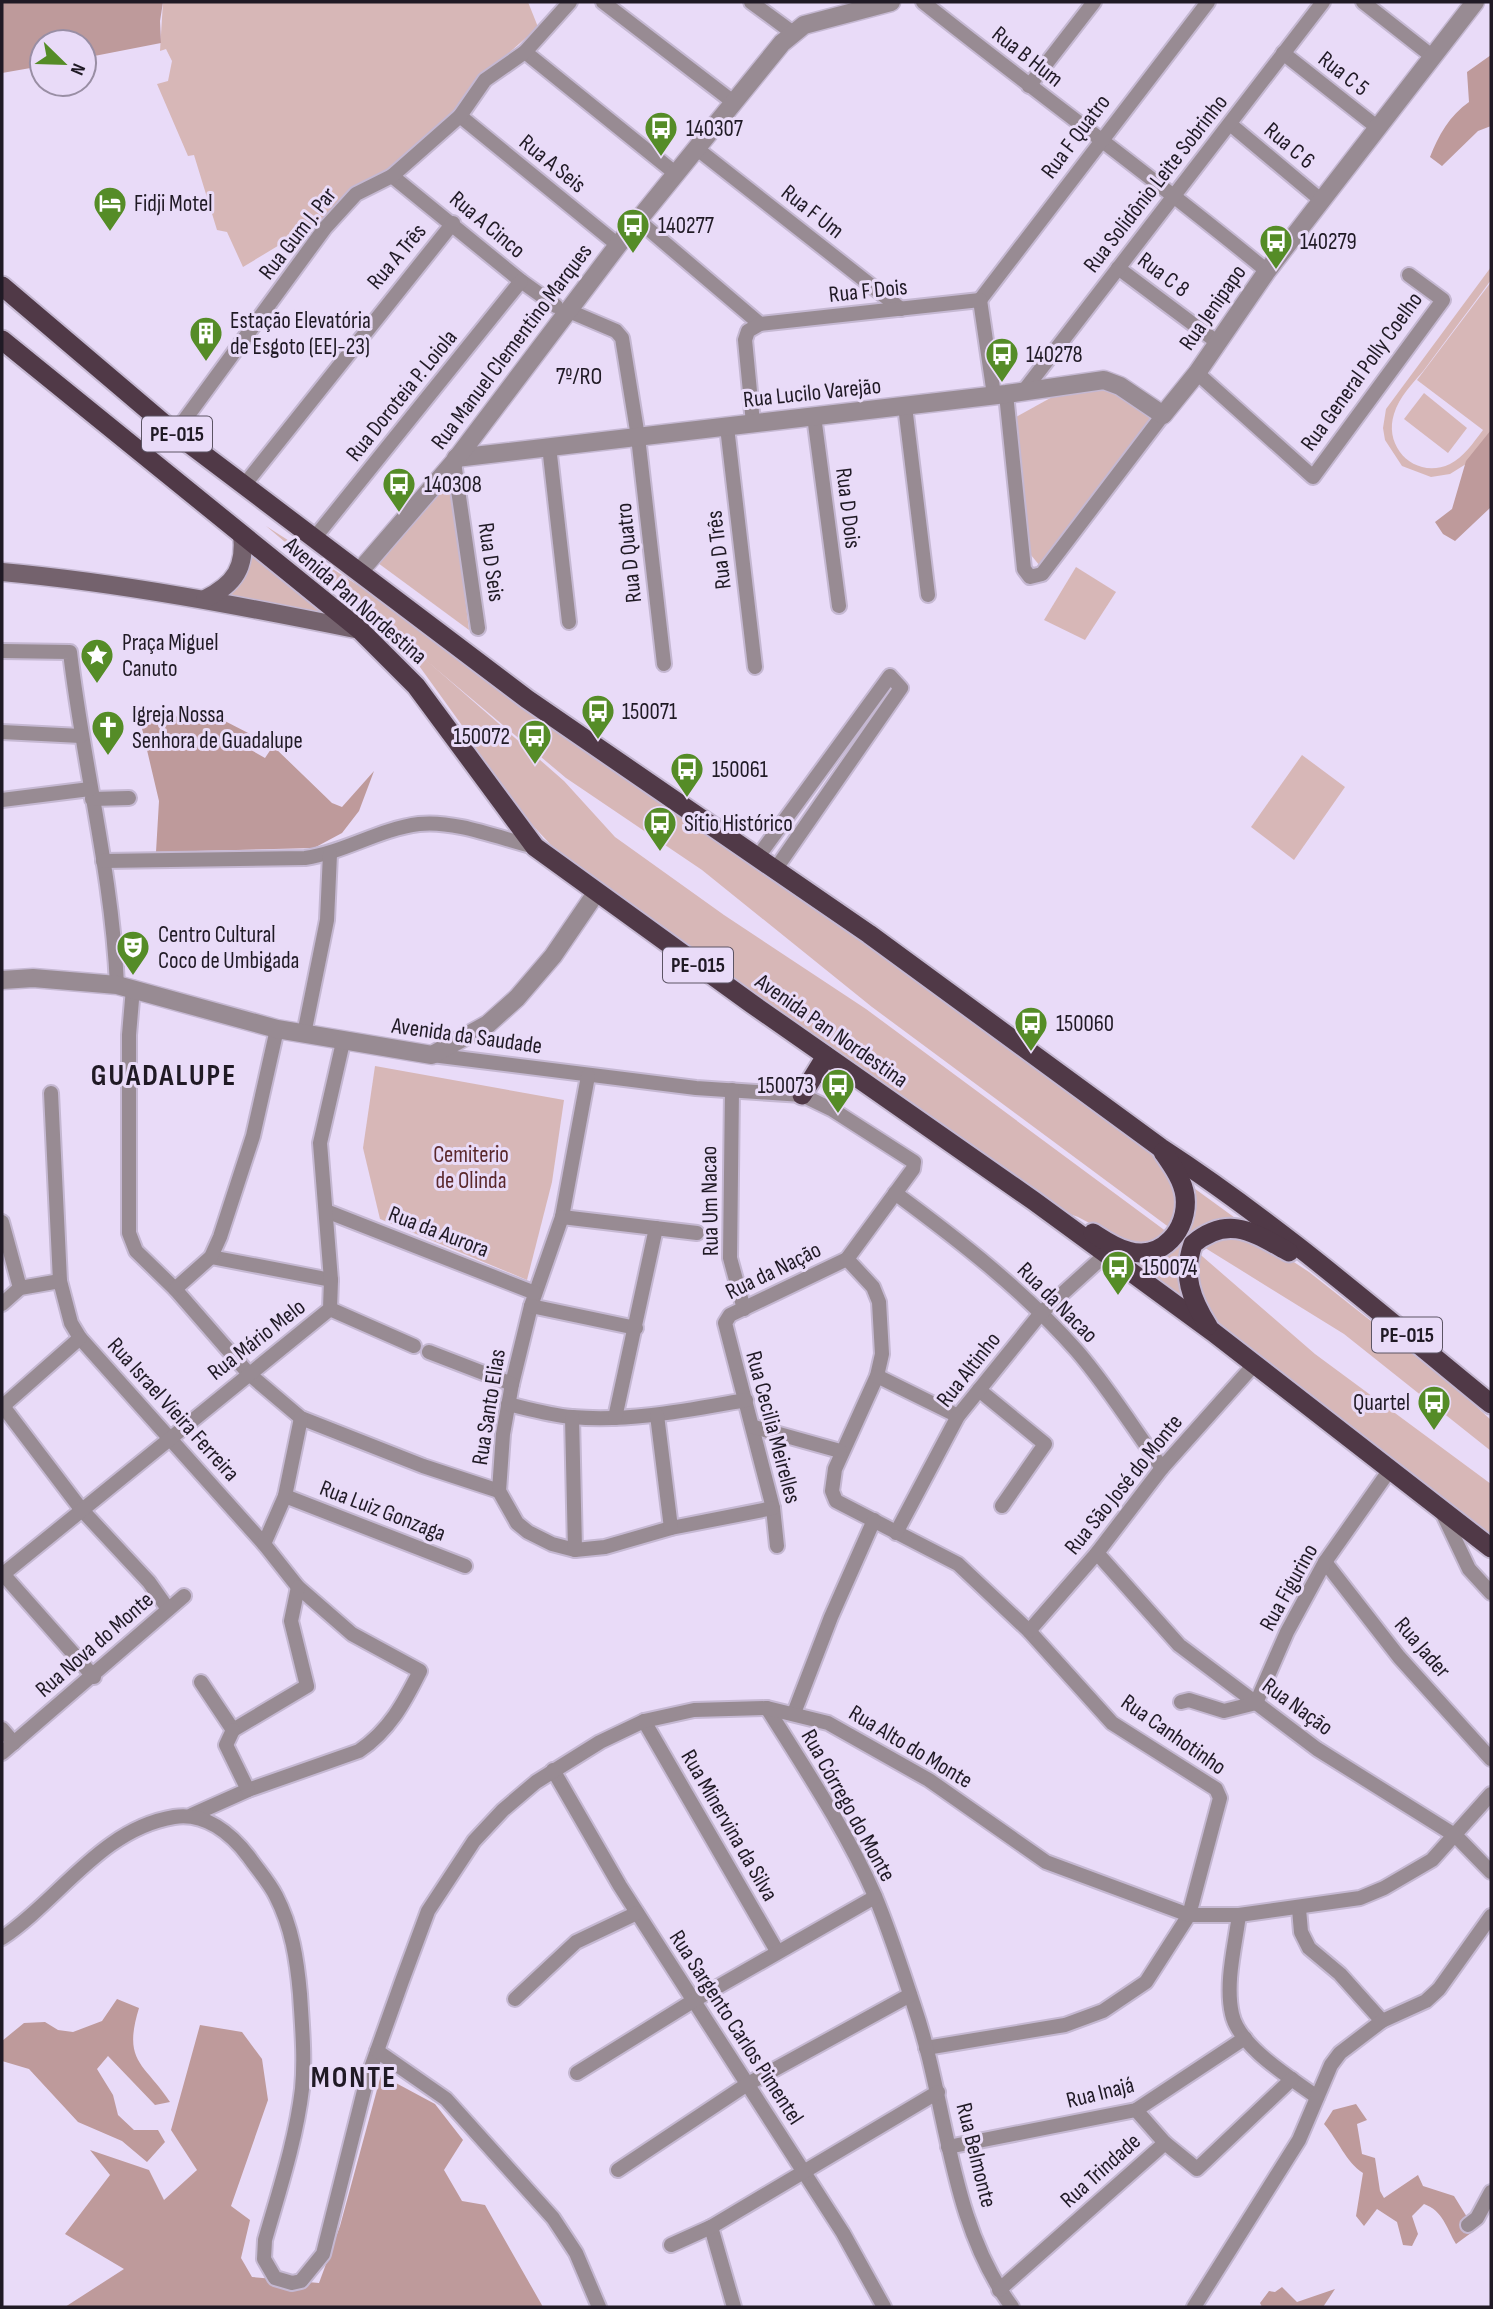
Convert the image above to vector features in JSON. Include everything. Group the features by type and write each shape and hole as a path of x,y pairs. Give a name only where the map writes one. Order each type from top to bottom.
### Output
{"highway":[{"name":"Avenida Pan Nordestina","path":"2,286 175,433 316,536 359,572 527,699 726,833 757,858 869,934 1161,1148 1221,1187 1325,1267"},
{"name":"Avenida Pan Nordestina","path":"2,340 359,630 416,686 535,847 1034,1201 1213,1332 1253,1366 1491,1548"},
{"path":"802,1095 826,1056"},
{"path":"1034,1201 1128,1251 1154,1251 1177,1233 1185,1208 1182,1182 1161,1148"},
{"path":"1213,1332 1190,1293 1187,1274 1192,1244 1201,1237 1227,1227 1240,1228 1325,1267"},
{"name":"PE-015","path":"1325,1267 1491,1404"}],"main road":[{"path":"205,599 228,585 240,571 242,534"},
{"path":"2,572 84,580 205,599 359,630"}],"street":[{"name":"Rua Gum J. Par","path":"175,433 325,228 356,194 392,176 460,116 485,80 525,52 570,2"},
{"path":"603,2 732,101"},
{"path":"751,2 793,33"},
{"name":"Rua Manuel Clementino Marques","path":"359,572 455,460 563,309 639,221 732,101 793,33 809,23 890,2"},
{"name":"Rua B Hum","path":"923,2 1099,141 1174,194 1267,271"},
{"path":"1028,86 1094,2"},
{"name":"Rua F Quatro","path":"980,300 1099,141 1208,2"},
{"name":"Rua Solidônio Leite Sobrinho","path":"1008,394 1118,268 1323,2"},
{"path":"1363,2 1433,57"},
{"name":"Rua Jenipapo","path":"1008,394 1024,569 1030,578 1042,574 1197,373 1267,271 1475,2"},
{"path":"525,52 675,173"},
{"name":"Rua C 5","path":"1283,53 1378,128"},
{"name":"Rua A Seis","path":"460,116 618,245"},
{"name":"Rua C 6","path":"1230,124 1322,201"},
{"name":"Rua F Um","path":"696,148 901,309"},
{"name":"Rua A Cinco","path":"392,176 521,281 563,309 621,334 638,436"},
{"path":"639,221 760,324 748,331 745,341 753,423"},
{"name":"Rua A Três","path":"245,484 453,223"},
{"name":"Rua C 8","path":"1118,268 1217,342"},
{"name":"Rua General Polly Coelho","path":"1197,373 1312,477 1443,300 1409,275"},
{"name":"Rua Doroteia P. Loiola","path":"316,536 521,281"},
{"path":"980,300 1008,394"},
{"name":"Rua F Dois","path":"760,324 980,300"},
{"name":"Rua Lucilo Varejão","path":"455,460 549,446 905,407 1104,380 1120,386 1163,415"},
{"path":"905,407 928,595"},
{"name":"Rua D Dois","path":"814,416 839,606"},
{"name":"Rua D Três","path":"727,426 755,667"},
{"name":"Rua D Quatro","path":"638,436 664,664"},
{"path":"549,446 569,622"},
{"name":"Rua D Seis","path":"455,460 478,628"},
{"path":"2,651 70,652 81,736 125,987 129,1035 129,1233 136,1251 175,1289 248,1374 301,1418 423,1466 499,1491"},
{"path":"757,858 890,676 901,688 775,870"},
{"path":"2,732 81,736"},
{"path":"2,800 91,794 129,798"},
{"path":"103,861 305,858 330,854 400,828 421,824 463,829 535,847"},
{"path":"304,1034 327,919 330,854"},
{"path":"432,1055 488,1024 517,998 553,956 596,892"},
{"name":"Avenida da Saudade","path":"2,980 33,978 125,987 277,1029 432,1055 588,1076 802,1095 833,1110 914,1162"},
{"path":"175,1289 211,1257 253,1136 277,1029"},
{"name":"Rua Mário Melo","path":"2,1574 330,1309 331,1280 320,1143 343,1042"},
{"name":"Rua Santo Elias","path":"588,1076 562,1217 533,1299 512,1384 499,1491 517,1523 528,1532 552,1544 575,1550 605,1547 671,1528 774,1508"},
{"name":"Rua Um Nacao","path":"732,1090 730,1258 744,1309"},
{"name":"Rua Israel Vieira Ferreira","path":"51,1093 60,1281 71,1323 80,1338 264,1544 298,1587 352,1634 420,1671 402,1706 371,1743 359,1751 248,1790"},
{"name":"Rua da Nação","path":"726,1319 847,1259 913,1169 914,1162"},
{"name":"Rua da Nacao","path":"895,1193 985,1261 1041,1313 1093,1372 1161,1468"},
{"name":"Rua da Aurora","path":"326,1212 533,1299 636,1328"},
{"path":"562,1217 697,1233"},
{"path":"2,1222 20,1288"},
{"path":"615,1418 656,1228"},
{"name":"Rua Altinho","path":"897,1532 958,1416 1041,1313 1105,1255"},
{"path":"211,1257 331,1280"},
{"name":"Rua Canhotinho","path":"847,1259 864,1275 879,1302 882,1354 877,1376 840,1451 835,1469 833,1497 958,1564 1028,1631 1112,1723 1219,1793 1189,1915 1154,1973 1103,2011 1065,2025 926,2048"},
{"path":"2,1304 20,1288 60,1281"},
{"path":"330,1309 414,1346"},
{"name":"Rua Cecilia Meirelles","path":"726,1319 726,1334 754,1427 774,1508 777,1546"},
{"path":"80,1338 3,1405 81,1509 149,1582 168,1609"},
{"path":"429,1352 512,1384"},
{"name":"Rua São José do Monte","path":"1028,1631 1097,1553 1161,1468 1253,1366"},
{"path":"877,1376 958,1416"},
{"path":"979,1390 1045,1444 1002,1506"},
{"path":"508,1404 572,1417 615,1418 657,1415 746,1400"},
{"path":"657,1415 671,1528"},
{"path":"572,1417 575,1550"},
{"path":"264,1544 285,1496 301,1418"},
{"path":"754,1427 840,1451"},
{"name":"Rua Figurino","path":"1256,1703 1287,1632 1325,1562 1389,1471"},
{"name":"Rua Luiz Gonzaga","path":"285,1496 465,1566"},
{"path":"1440,1509 1469,1569 1491,1593"},
{"path":"794,1713 831,1617 874,1520"},
{"name":"Rua Nação","path":"1097,1553 1171,1637 1317,1749 1456,1836 1491,1872"},
{"name":"Rua Jader","path":"1325,1562 1399,1657 1491,1759"},
{"path":"2,1574 94,1677"},
{"path":"2,1938 123,1836 171,1817 192,1815 248,1790 226,1745 233,1730 307,1686 290,1621 298,1587"},
{"name":"Rua Nova do Monte","path":"2,1753 94,1677 184,1596"},
{"path":"201,1682 233,1730"},
{"path":"1181,1702 1189,1700 1224,1711 1256,1703"},
{"name":"Rua Alto do Monte","path":"192,1815 208,1821 239,1843 275,1894 291,1933 302,2025 302,2090 265,2240 264,2259 270,2273 283,2282 301,2281 323,2254 346,2155 377,2051 428,1911 474,1841 503,1810 554,1770 600,1742 644,1721 694,1710 768,1707 828,1723 885,1753 1046,1861 1189,1915 1238,1915 1299,1909 1360,1898 1384,1888 1432,1860 1491,1794"},
{"name":"Rua Córrego do Monte","path":"768,1707 843,1833 875,1897 912,2000"},
{"name":"Rua Minervina da Silva","path":"644,1721 777,1951"},
{"path":"2,1729 14,1743"},
{"name":"Rua Sargento Carlos Pimentel","path":"554,1770 637,1913 804,2172 884,2307"},
{"path":"577,2073 777,1951 875,1897"},
{"path":"1299,1909 1305,1942 1340,1974 1382,2021"},
{"path":"515,1999 576,1941 637,1913"},
{"path":"1238,1915 1230,2002 1232,2017 1245,2038 1266,2060 1317,2097"},
{"path":"1194,2307 1299,2140 1331,2065 1340,2053 1382,2021 1426,2001 1439,1989 1491,1916"},
{"path":"618,2170 746,2085 912,2000"},
{"name":"Rua Belmonte","path":"912,2000 938,2092 948,2147 976,2239 999,2290 1012,2307"},
{"name":"Rua Inajá","path":"948,2147 1136,2110 1245,2038"},
{"path":"377,2051 446,2099 552,2218 576,2253 599,2307"},
{"name":"Rua Trindade","path":"999,2290 1165,2143 1197,2168 1292,2079"},
{"path":"671,2245 710,2227 938,2092"},
{"path":"1136,2110 1165,2143"},
{"path":"1468,2225 1477,2218 1491,2192"},
{"path":"710,2227 734,2307"}],"green space":[{"path":"163,2 528,2 538,27 475,83 457,111 400,162 347,195 324,218 243,267 227,232 217,230 194,155 188,156 157,84 168,81 172,61 166,49 160,51"},
{"path":"1491,267 1491,280 1407,390 1394,414 1393,438 1398,449 1405,458 1425,468 1437,468 1460,458 1483,430 1417,380 1491,282 1491,433 1466,464 1450,474 1431,477 1402,466 1385,440 1383,428 1386,409"},
{"path":"1092,375 1163,418 1040,566 1026,549 1016,417"},
{"path":"1424,393 1467,428 1448,453 1404,419"},
{"path":"451,480 469,630 378,563"},
{"path":"266,526 401,613 685,811 859,940 987,1026 1155,1150 1185,1208 1170,1228 872,1007 702,870 566,778"},
{"path":"249,545 336,621 218,592"},
{"path":"1076,567 1116,592 1085,640 1044,620"},
{"path":"412,656 425,659 564,781 615,837 724,915 866,1009 1167,1232 1153,1246 1129,1244 1078,1217 1034,1201 566,861 507,798 461,724"},
{"path":"1302,755 1345,787 1294,860 1251,827"},
{"name":"Cemiterio de Olinda","path":"375,1066 564,1100 552,1182 527,1280 380,1219 363,1148"},
{"path":"1187,1183 1242,1223 1192,1240 1183,1233"},
{"path":"1225,1234 1271,1247 1309,1272 1457,1389 1491,1420 1491,1451 1344,1334 1202,1246"},
{"path":"1178,1237 1187,1246 1191,1309 1111,1249"},
{"path":"1195,1250 1315,1354 1491,1484 1491,1542 1215,1329 1194,1294"}],"shaded area":[{"path":"2,2 163,2 161,43 98,55 98,28 28,28 28,68 2,73"},
{"path":"1491,55 1491,126 1478,131 1442,166 1430,157 1445,127 1469,102 1467,72"},
{"path":"1491,430 1491,507 1455,541 1443,534 1435,522 1452,509 1466,461"},
{"path":"139,716 217,717 256,737 251,750 265,758 273,746 332,803 342,807 374,771 359,811 342,833 314,848 156,852 159,801"},
{"path":"117,1999 139,2008 134,2026 135,2052 145,2070 170,2102 155,2105 108,2056 97,2069 113,2095 118,2115 134,2130 158,2130 165,2142 147,2162 122,2141 78,2122 29,2069 2,2061 2,2041 24,2023 45,2022 58,2030 73,2032 102,2021"},
{"path":"200,2025 242,2032 262,2059 268,2100 231,2206 250,2220 241,2258 252,2277 319,2283 340,2226 381,2075 435,2104 463,2140 444,2170 462,2201 485,2205 543,2307 65,2307 124,2269 65,2234 110,2175 90,2150 149,2170 164,2200 197,2170 171,2130"},
{"path":"1356,2104 1367,2120 1357,2124 1362,2154 1375,2158 1380,2191 1384,2198 1418,2175 1423,2186 1454,2196 1475,2230 1456,2244 1440,2215 1424,2204 1412,2216 1418,2234 1412,2246 1403,2245 1397,2222 1377,2209 1364,2226 1356,2216 1363,2173 1351,2163 1324,2124 1333,2110"},
{"path":"1282,2287 1297,2302 1335,2289 1323,2307 1262,2307 1260,2303 1269,2291 1275,2292"}],"place":[{"name":"140307","path":"661,158"},
{"name":"Fidji Motel","path":"110,233"},
{"name":"140277","path":"633,255"},
{"name":"140279","path":"1276,271"},
{"name":"Estação Elevatória de Esgoto (EEJ-23)","path":"206,363"},
{"name":"140278","path":"1002,384"},
{"name":"140308","path":"399,514"},
{"name":"Praça Miguel Canuto","path":"97,685"},
{"name":"150071","path":"598,741"},
{"name":"Igreja Nossa Senhora de Guadalupe","path":"108,757"},
{"name":"150072","path":"535,766"},
{"name":"150061","path":"687,799"},
{"name":"Sítio Histórico","path":"660,853"},
{"name":"Centro Cultural Coco de Umbigada","path":"133,977"},
{"name":"150060","path":"1031,1053"},
{"name":"150073","path":"838,1115"},
{"name":"150074","path":"1118,1297"},
{"name":"Quartel","path":"1434,1432"}],"district":[{"name":"7º/RO","path":"579,376"},
{"name":"GUADALUPE","path":"164,1075"},
{"name":"MONTE","path":"354,2077"}]}
